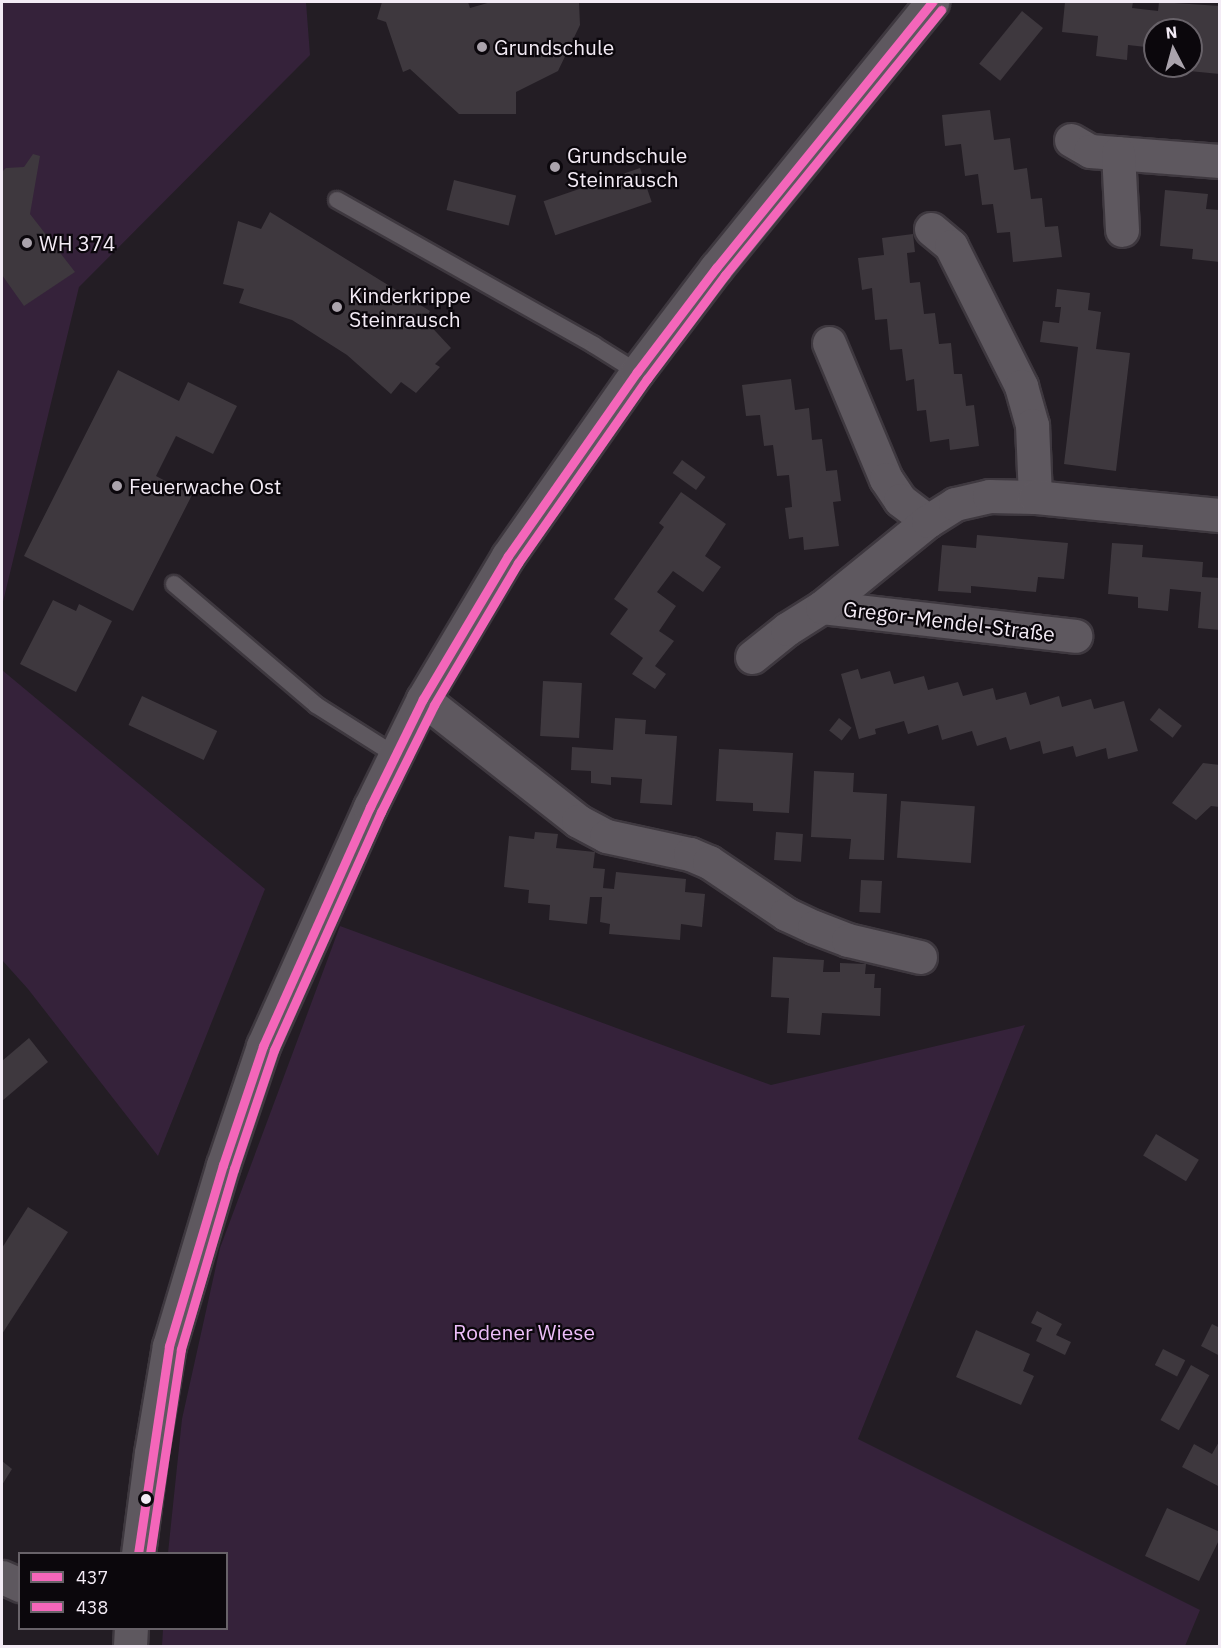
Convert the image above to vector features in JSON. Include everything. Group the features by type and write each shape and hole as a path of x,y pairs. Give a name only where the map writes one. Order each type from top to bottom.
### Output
{"street":[{"path":"138,1552 170,1346 223,1165 263,1046 395,755 423,699 508,556 637,372 716,268 932,2"},
{"path":"1071,140 1090,152 1220,161"},
{"path":"1118,153 1122,230"},
{"path":"931,229 951,246 1021,386 1032,425 1035,497"},
{"path":"829,342 886,479 900,500 928,521"},
{"name":"Gregor-Mendel-Straße","path":"752,657 787,629 822,607 928,521 955,504 989,496 1035,497 1220,515"},
{"name":"Gregor-Mendel-Straße","path":"822,607 1075,636"},
{"path":"423,699 588,826 606,836 690,854 709,862 786,914 814,927 848,940 920,957"},
{"path":"2,1577 18,1584"},
{"path":"130,1647 131,1630"}],"lane":[{"path":"337,200 594,345 637,372"},
{"path":"174,584 316,705 395,755"}],"green space":[{"path":"2,2 306,2 310,55 79,287 2,606"},
{"path":"2,670 265,889 158,1156 28,989 2,960"},
{"name":"Rodener Wiese","path":"340,926 771,1085 1025,1025 858,1439 1200,1610 1185,1646 162,1646 163,1630 228,1630 228,1552 168,1552 182,1419 220,1248"}],"building":[{"name":"Grundschule","path":"382,2 468,2 470,8 491,2 579,2 580,25 558,71 516,92 516,114 459,114 410,69 403,72 386,22 377,19"},
{"path":"1065,2 1133,2 1132,8 1158,11 1159,2 1220,6 1220,74 1203,72 1203,18 1143,18 1143,47 1128,45 1127,60 1096,56 1098,36 1062,32"},
{"path":"1022,11 1043,28 1000,81 979,64"},
{"path":"990,110 994,140 1010,138 1014,170 1027,168 1031,199 1042,198 1045,227 1058,226 1062,257 1013,262 1010,232 997,233 993,204 982,205 978,174 965,176 961,144 945,146 942,115"},
{"name":"WH 374","path":"33,154 40,156 30,214 75,272 24,306 2,275 2,172 6,168 24,167"},
{"path":"640,168 652,202 555,235 544,201"},
{"path":"454,180 516,195 509,226 447,210"},
{"path":"1165,190 1208,194 1206,209 1220,210 1220,262 1192,259 1193,249 1160,246"},
{"name":"Kinderkrippe Steinrausch","path":"270,212 430,311 425,320 451,348 435,364 440,367 416,393 401,382 391,394 347,355 292,320 239,303 244,289 223,284 238,221 261,229"},
{"path":"913,234 915,252 907,253 910,283 920,282 924,314 935,313 939,344 951,343 954,374 962,374 966,406 974,405 979,446 950,450 949,439 930,442 926,410 917,411 914,379 906,381 902,349 890,350 887,319 875,320 872,288 862,290 858,258 884,255 882,238"},
{"path":"1057,289 1090,293 1088,310 1101,312 1096,349 1130,353 1116,471 1064,464 1078,347 1040,342 1043,321 1059,323 1061,307 1055,307"},
{"name":"Feuerwache Ost","path":"118,370 179,401 188,382 237,406 213,454 176,436 156,476 192,495 133,611 24,556"},
{"path":"791,379 795,410 809,408 812,440 822,439 826,471 837,470 841,501 833,502 839,546 804,550 803,537 789,539 785,508 792,507 789,475 777,476 773,445 764,446 760,415 746,416 742,385"},
{"path":"682,460 705,477 696,490 673,473"},
{"path":"681,492 726,524 705,556 721,567 703,592 673,571 657,592 676,606 659,631 674,641 655,666 666,674 655,689 632,674 643,658 610,634 628,609 614,599 664,527 659,523"},
{"path":"977,535 1068,543 1064,579 1038,577 1036,592 971,586 971,593 938,591 942,545 976,548"},
{"path":"1112,543 1143,545 1142,557 1203,562 1202,577 1220,578 1220,630 1198,628 1201,592 1170,589 1168,611 1138,608 1138,597 1108,594"},
{"path":"53,600 76,611 79,604 112,621 76,692 20,664"},
{"path":"858,669 861,679 890,671 894,684 924,676 928,690 958,682 963,696 993,688 996,700 1026,692 1030,705 1059,696 1062,707 1091,699 1094,709 1124,701 1138,751 1108,759 1106,748 1076,757 1073,746 1043,754 1040,741 1010,750 1006,737 977,746 972,731 942,740 938,725 908,734 904,721 875,729 876,734 859,739 841,674"},
{"path":"543,681 582,683 579,738 540,736"},
{"path":"142,696 217,731 204,760 128,725"},
{"path":"1159,708 1182,726 1173,738 1150,720"},
{"path":"615,718 646,720 645,734 677,736 672,805 640,803 642,779 611,777 611,785 591,783 591,771 571,770 572,747 613,750"},
{"path":"839,718 852,728 842,740 829,731"},
{"path":"719,749 793,753 789,813 753,811 753,803 716,801"},
{"path":"1203,763 1220,765 1220,807 1211,806 1196,820 1172,803"},
{"path":"814,771 854,773 853,792 887,794 884,860 849,859 851,839 811,837"},
{"path":"901,801 975,806 971,863 897,858"},
{"path":"535,832 558,834 556,848 595,852 593,868 605,869 603,888 614,889 616,872 686,879 685,892 705,894 702,927 681,924 680,940 609,934 610,924 600,922 602,897 590,897 587,924 549,920 550,905 528,903 529,890 504,887 509,836 534,839"},
{"path":"776,832 803,834 801,862 774,860"},
{"path":"861,880 882,881 880,913 859,912"},
{"path":"773,957 824,960 823,972 840,972 840,963 866,964 865,974 875,974 874,988 881,988 880,1016 822,1013 820,1035 787,1033 789,998 771,997"},
{"path":"29,1038 48,1062 2,1101 2,1061"},
{"path":"1156,1134 1199,1160 1186,1181 1143,1155"},
{"path":"28,1207 68,1232 2,1334 2,1248"},
{"path":"1037,1311 1062,1324 1056,1335 1071,1342 1065,1355 1036,1341 1042,1328 1031,1323"},
{"path":"1212,1324 1220,1328 1220,1356 1201,1346"},
{"path":"976,1330 1030,1354 1023,1371 1034,1376 1021,1405 956,1377"},
{"path":"1163,1349 1185,1360 1177,1376 1155,1365"},
{"path":"1191,1365 1209,1375 1179,1430 1160,1420"},
{"path":"1220,1440 1220,1487 1182,1467 1194,1444 1212,1454"},
{"path":"2,1461 12,1469 2,1485"},
{"path":"1167,1508 1220,1532 1220,1538 1199,1581 1145,1556"}],"transit line":[{"name":"437","path":"138,1552 169,1346 223,1165 263,1046 370,807 423,699 508,556 637,372 716,268 932,2"},
{"name":"438","path":"150,1552 181,1349 234,1169 274,1050 381,812 434,705 518,563 647,379 725,275 941,10"}],"place":[{"name":"Grundschule","path":"482,47"},
{"name":"Grundschule Steinrausch","path":"555,167"},
{"name":"WH 374","path":"27,243"},
{"name":"Kinderkrippe Steinrausch","path":"337,307"},
{"name":"Feuerwache Ost","path":"117,486"}]}
